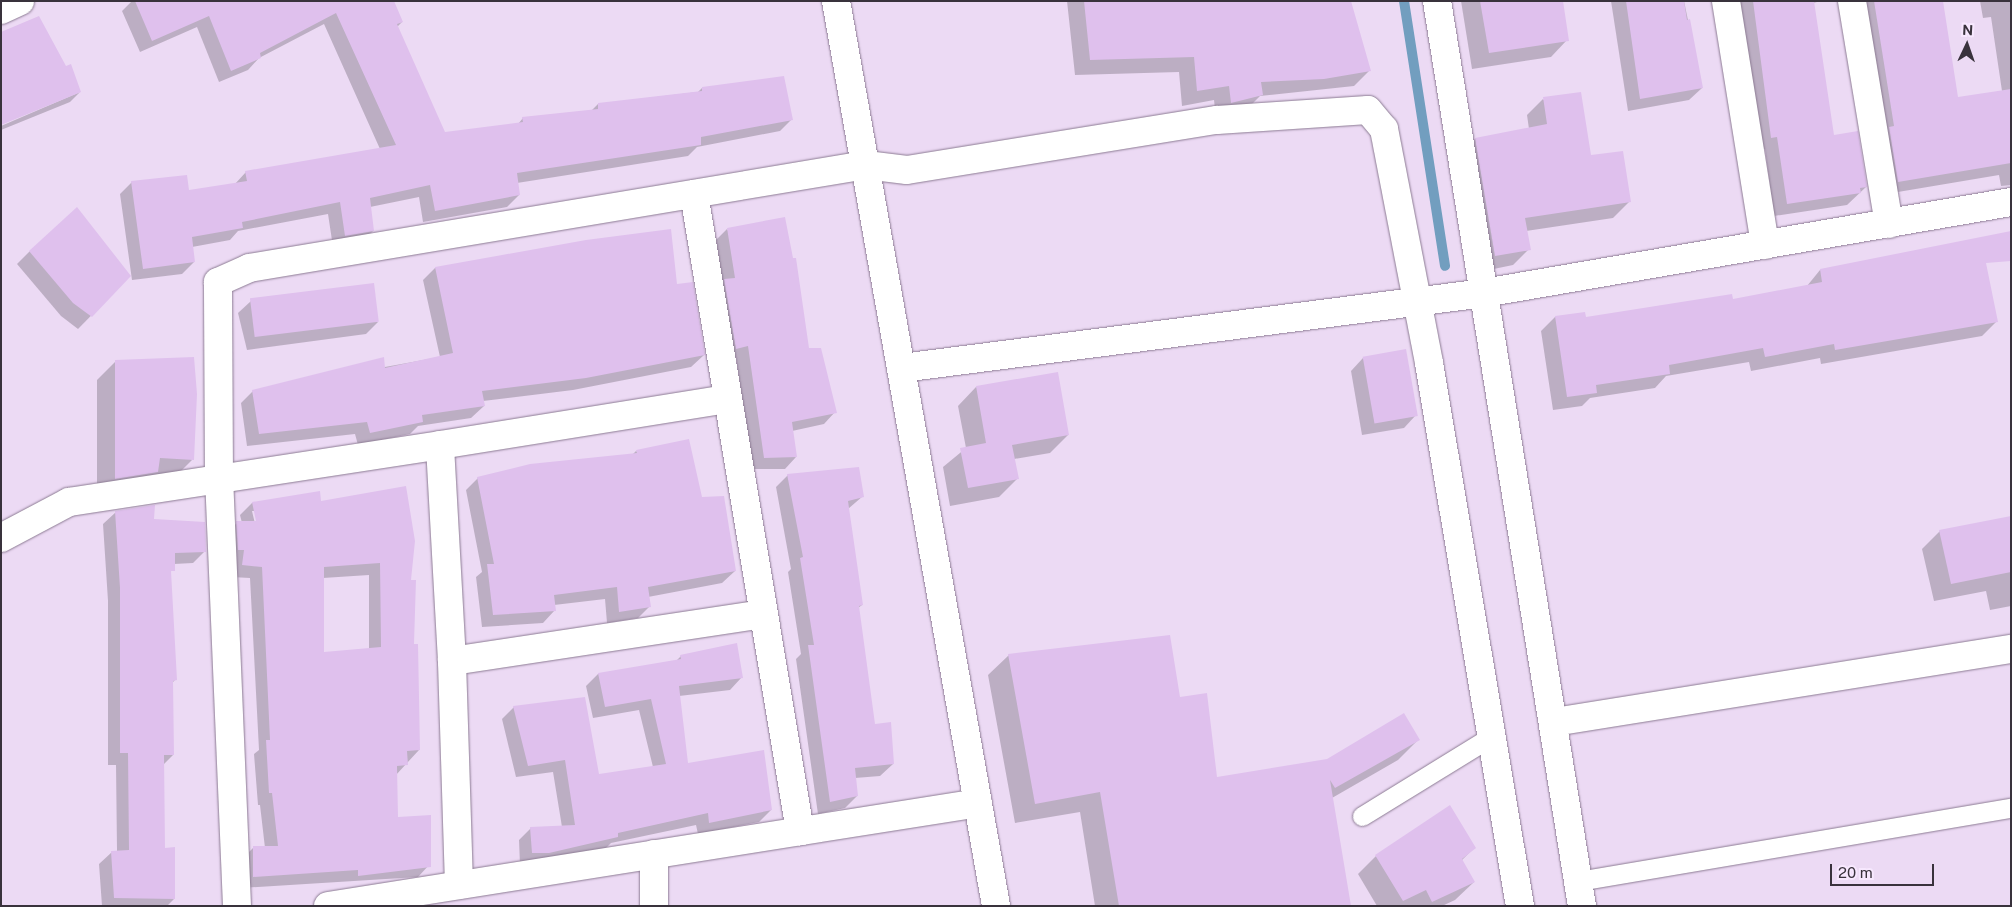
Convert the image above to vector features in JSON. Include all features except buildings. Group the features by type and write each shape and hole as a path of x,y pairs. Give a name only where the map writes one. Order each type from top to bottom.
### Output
{"street":[{"path":"1,10 20,1"},
{"path":"836,1 996,906"},
{"path":"1438,1 1580,894"},
{"path":"1726,1 1765,245"},
{"path":"1852,1 1889,224"},
{"path":"237,906 218,481 218,282 249,268 866,165 906,170 1216,120 1368,110 1384,129 1429,363 1520,906"},
{"path":"694,194 726,399 800,831"},
{"path":"902,368 1484,293 2011,202"},
{"path":"1,538 69,502 218,481 726,399"},
{"path":"440,444 452,661 459,885"},
{"path":"452,661 763,614"},
{"path":"1554,722 2011,649"},
{"path":"328,906 978,803"},
{"path":"654,854 654,906"}],"lane":[{"path":"1362,816 1492,736"},
{"path":"1580,894 2011,808"}],"waterway":[{"path":"1404,1 1445,266"}]}
